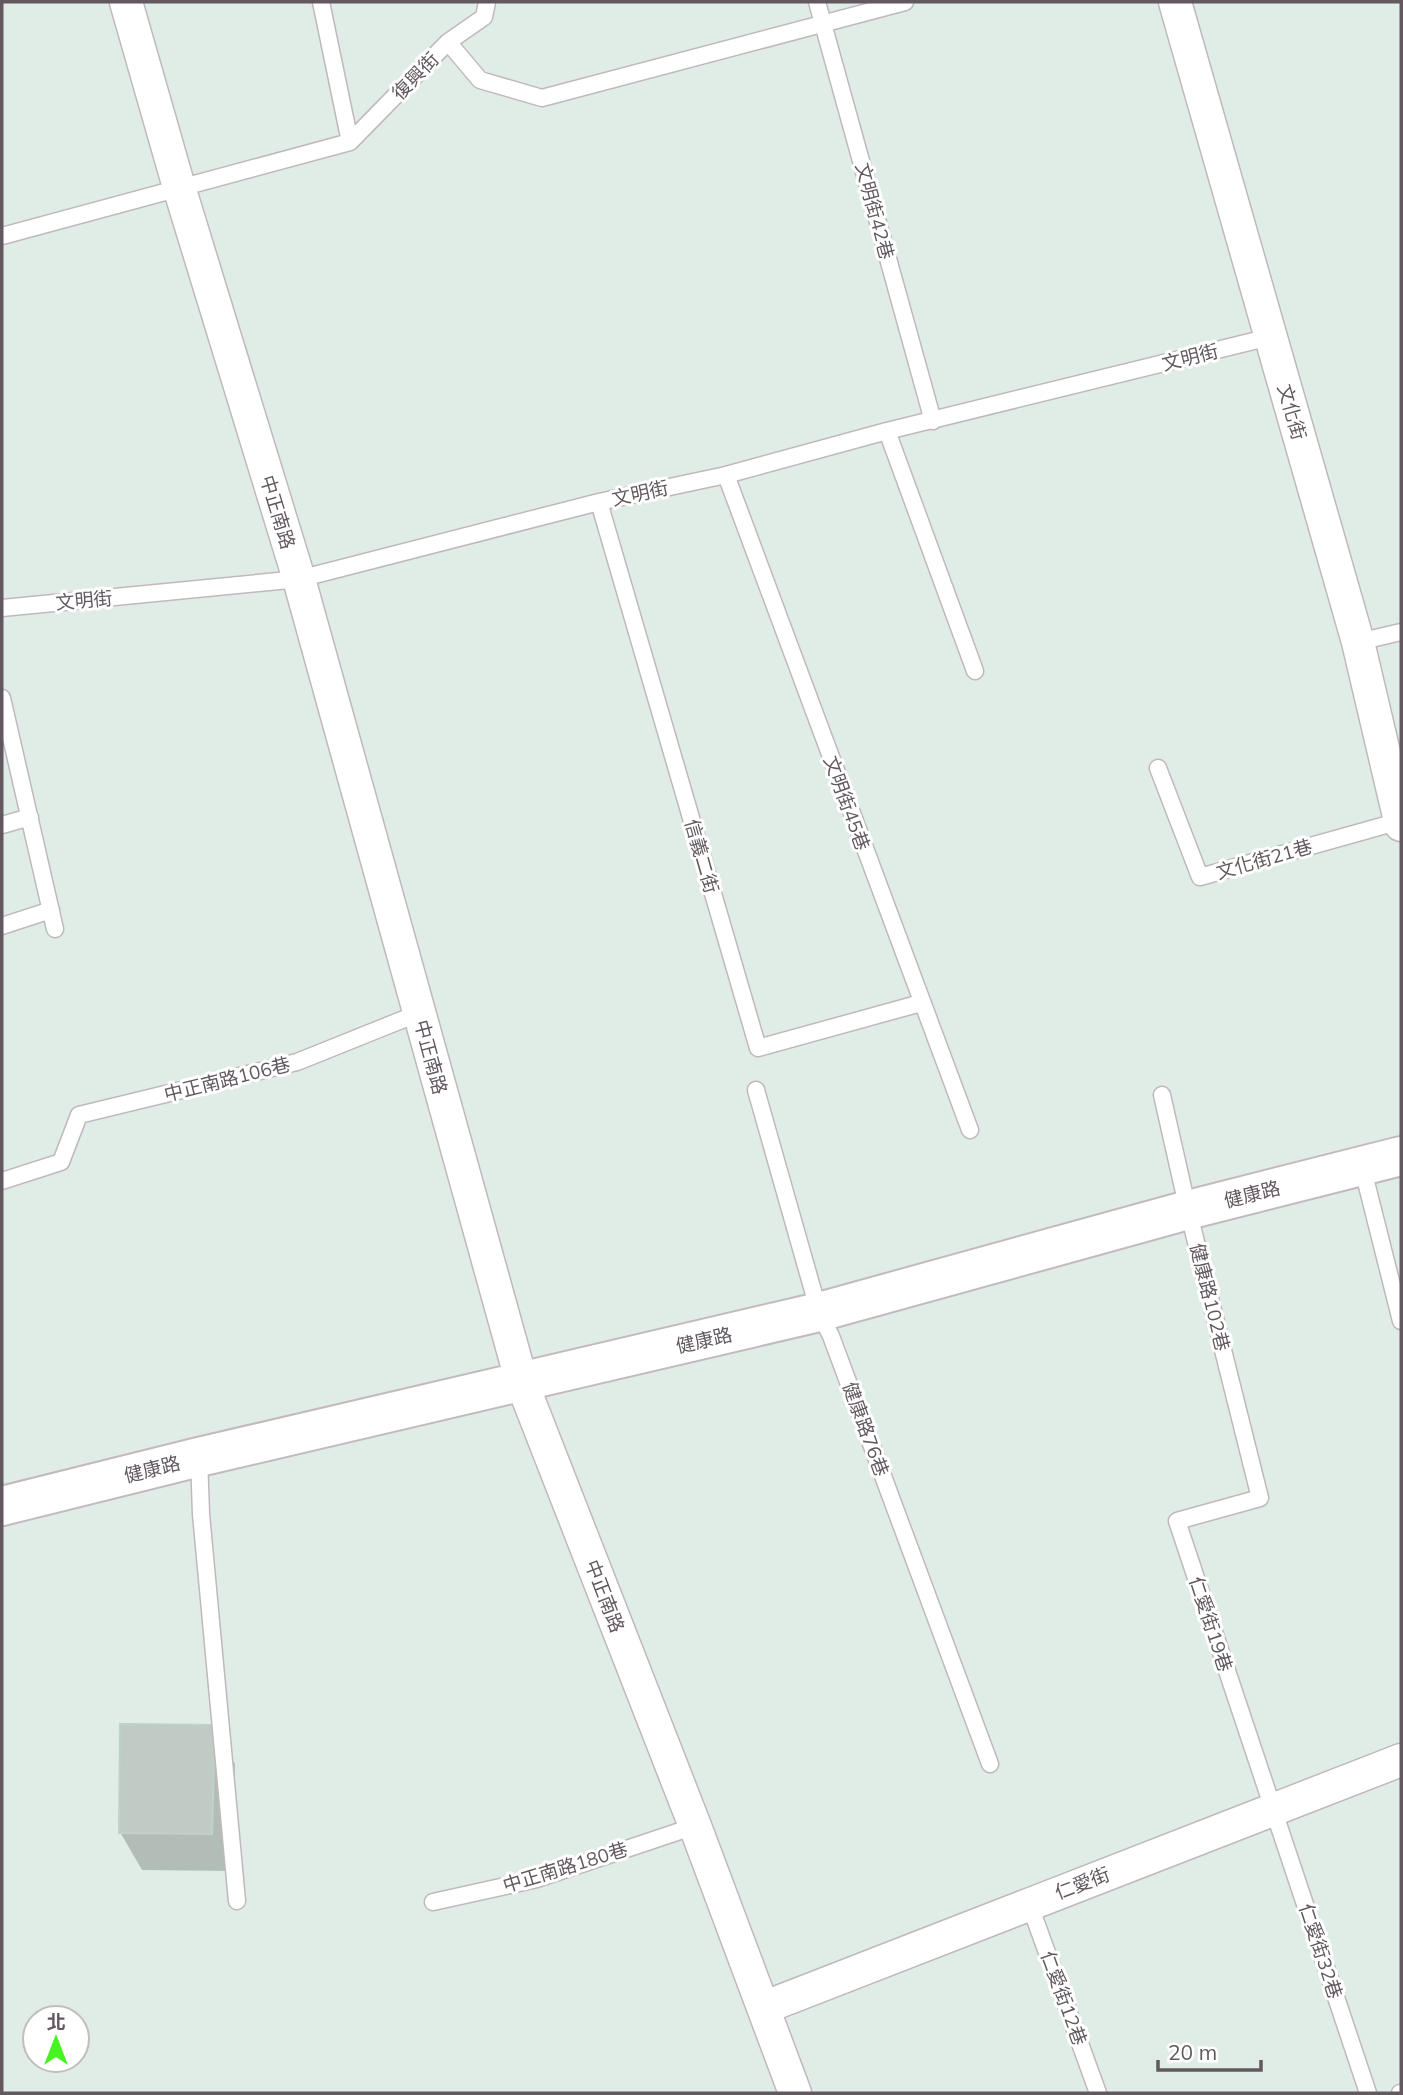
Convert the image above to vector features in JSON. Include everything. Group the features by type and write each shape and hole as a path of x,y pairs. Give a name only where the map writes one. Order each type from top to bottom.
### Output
{"street":[{"name":"中正南路","path":"126,2 179,187 299,579 522,1383 695,1826 795,2093"},
{"name":"文化街","path":"1175,2 1358,642 1401,823"},
{"name":"健康路","path":"2,1506 199,1457 819,1312 1188,1210 1401,1156"},
{"name":"仁愛街","path":"763,2008 1401,1760"}],"lane":[{"path":"2,236 350,142 321,2"},
{"path":"448,41 484,17 487,2"},
{"name":"文明街42巷","path":"817,2 933,421"},
{"name":"復興街","path":"350,142 448,41 480,80 542,98 905,2"},
{"name":"文明街","path":"2,608 299,579 599,502 726,475 887,431 1270,337"},
{"path":"887,431 975,671"},
{"name":"文明街45巷","path":"726,475 970,1130"},
{"name":"信義二街","path":"599,502 758,1048 921,1003"},
{"path":"1358,642 1401,632"},
{"path":"2,698 55,929"},
{"name":"文化街21巷","path":"1158,768 1200,877 1401,823"},
{"path":"2,825 30,817"},
{"path":"2,926 51,910"},
{"name":"中正南路106巷","path":"2,1181 61,1163 79,1115 297,1062 419,1013"},
{"name":"健康路76巷","path":"756,1090 819,1312 831,1336 990,1764"},
{"name":"健康路102巷","path":"1162,1095 1260,1498"},
{"path":"1362,1167 1401,1321"},
{"path":"199,1457 201,1514 237,1901"},
{"name":"仁愛街19巷","path":"1260,1498 1177,1521 1273,1808"},
{"name":"仁愛街32巷","path":"1273,1808 1368,2093"},
{"name":"中正南路180巷","path":"433,1902 537,1879 695,1826"},
{"name":"仁愛街12巷","path":"1029,1903 1098,2093"}],"building":[{"path":"120,1724 215,1725 212,1834 119,1833"}]}
